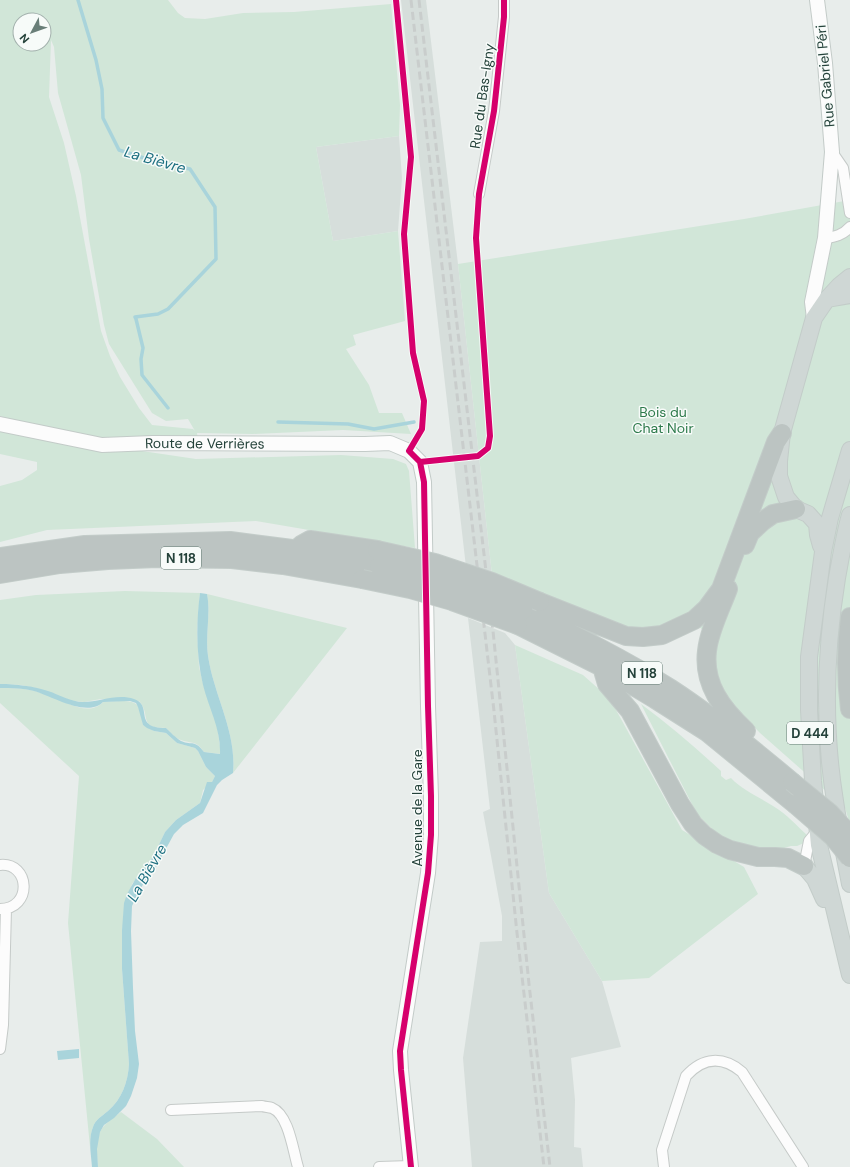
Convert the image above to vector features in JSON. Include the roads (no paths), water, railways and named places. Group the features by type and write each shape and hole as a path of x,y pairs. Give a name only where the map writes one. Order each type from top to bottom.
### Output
{"highway":[{"path":"378,558 435,564 492,582 626,636 643,637 662,635 676,630 694,620 707,608 721,589 776,442 782,433"},
{"path":"753,749 750,734 725,710 714,694 707,672 707,650 710,638 750,533 773,514 796,509"},
{"name":"N 118","path":"0,557 85,545 112,544 230,541 292,549 310,540 378,558 428,577 472,591 521,618 707,732 833,837 850,858"},
{"name":"N 118","path":"0,574 60,564 108,560 157,558 232,560 282,565 362,579 410,589 521,618 585,640 671,689 723,725 753,749 830,813 850,834"},
{"path":"850,617 847,643 847,677 850,709"},
{"path":"602,667 607,684 630,711 680,804 693,824 704,835 717,844 730,850 758,857 788,858 804,866"}],"main road":[{"path":"823,552 818,535 817,524 808,514 796,509 786,497 779,476 779,461 782,433 814,318 827,299 850,277"},
{"path":"827,299 850,295"},
{"name":"D 444","path":"850,450 830,518 823,552 809,657 809,710 813,781 819,845 850,975"},
{"name":"D 444","path":"850,516 846,528 833,604 828,650 827,702 828,740 835,801 850,884"},
{"path":"804,866 815,879 824,902 834,913"}],"street":[{"name":"Rue du Bas-Igny","path":"479,194 494,111 504,17 504,0"},
{"name":"Rue Gabriel Péri","path":"814,318 812,302 824,238 832,152 825,64 817,0"},
{"name":"Rue Gabriel Péri","path":"832,152 843,168 850,213"},
{"path":"824,238 837,237 846,232 850,227"},
{"name":"Route de Verrières","path":"0,424 102,445 153,443 390,443 409,451"},
{"name":"Avenue de la Gare","path":"409,451 420,462 424,482 431,796 428,873 400,1051 400,1070 411,1167"},
{"path":"804,866 810,841 818,830"},
{"path":"0,864 10,866 17,870 24,883 24,891 21,898 16,904 3,909 3,1025 0,1049"},
{"path":"664,1167 662,1150 686,1076 693,1068 712,1061 729,1063 734,1065 742,1072 802,1167"},
{"path":"171,1110 262,1106 272,1108 279,1114 286,1124 298,1167"},
{"path":"379,1167 411,1167"}],"water":[{"path":"200,593 207,594 208,656 232,743 233,773 217,785 203,813 183,825 174,834 156,867 139,891 132,906 131,931 133,988 135,1031 139,1064 137,1078 126,1106 114,1118 104,1125 100,1132 97,1149 98,1167 92,1167 90,1142 91,1132 97,1120 113,1106 121,1096 126,1084 129,1064 122,969 124,903 136,878 153,857 165,832 176,820 200,803 207,782 212,782 215,776 206,767 195,748 177,743 166,733 154,731 143,725 136,703 130,701 103,702 88,708 79,707 34,691 0,688 0,684 36,688 79,702 89,702 115,697 128,697 140,702 143,706 146,721 149,724 156,727 166,728 181,741 195,744 204,752 220,754 219,736 205,694 199,662 197,628"},
{"path":"79,1049 79,1058 58,1060 57,1051"}],"waterway":[{"name":"La Bièvre","path":"78,0 96,60 102,89 103,118 119,150 150,160 190,169 215,207 216,259 168,309 158,314 135,317 143,348 141,359 142,375 168,408"},
{"path":"278,422 348,424 374,429 414,422"}],"railway":[{"path":"411,0 494,711 517,933 544,1167"},
{"path":"419,0 493,631 529,984 550,1167"}],"park label":[{"name":"Bois du Chat Noir","path":"663,420"}]}
